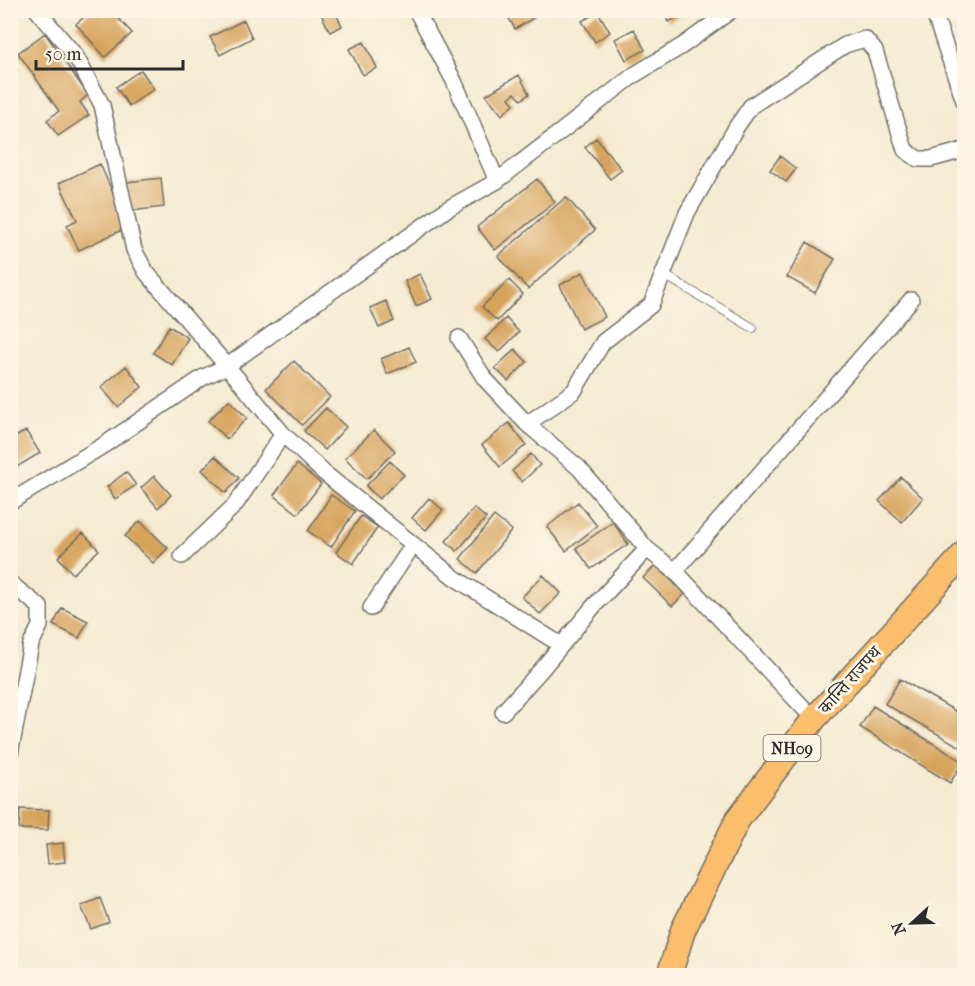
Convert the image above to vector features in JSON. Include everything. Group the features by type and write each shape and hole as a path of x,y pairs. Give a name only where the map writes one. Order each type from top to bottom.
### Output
{"main road":[{"name":"कान्ति राजपथ","path":"669,975 683,930 738,819 814,719 964,554"}],"street":[{"path":"38,10 75,55 102,105 134,250 146,272 283,434 323,472 455,578 561,645"},
{"path":"416,10 454,81 497,181"},
{"path":"10,502 104,445 202,378 227,366 447,209 497,181 634,75 682,46 732,10"},
{"path":"933,10 964,101"},
{"path":"527,424 574,391 603,342 651,304 687,213 736,126 751,106 845,45 866,39 875,51 905,150 918,159 931,159 964,150"},
{"path":"675,571 911,300"},
{"path":"459,338 485,379 527,424 579,468 647,549 675,571 814,719"},
{"path":"182,556 235,505 283,434"},
{"path":"371,608 413,545"},
{"path":"503,712 593,607 647,549"},
{"path":"10,583 40,607 40,626 31,644 10,754"}],"lane":[{"path":"663,274 753,328"}],"building":[{"path":"92,10 128,10 119,19 132,33 105,57 76,24"},
{"path":"319,10 334,10 342,26 330,32"},
{"path":"504,10 531,10 535,17 515,29"},
{"path":"663,10 693,10 668,22"},
{"path":"598,12 610,32 595,42 582,21"},
{"path":"244,20 252,38 220,55 210,37"},
{"path":"634,29 645,50 626,60 615,39"},
{"path":"45,33 88,95 80,102 89,115 58,136 47,120 59,111 18,53"},
{"path":"364,42 377,68 363,75 349,49"},
{"path":"141,70 154,89 129,106 116,87"},
{"path":"519,75 529,94 521,100 515,93 509,98 514,104 502,115 486,95"},
{"path":"596,138 622,170 610,179 585,147"},
{"path":"780,156 796,169 786,182 770,170"},
{"path":"100,164 119,207 122,230 79,250 67,225 77,220 59,183"},
{"path":"161,178 164,207 131,211 127,182"},
{"path":"537,179 555,202 495,250 477,227"},
{"path":"566,197 595,230 528,289 498,256"},
{"path":"807,242 835,259 815,293 787,277"},
{"path":"583,272 605,317 581,329 560,285"},
{"path":"420,274 432,299 416,306 405,281"},
{"path":"509,280 523,294 497,321 482,307"},
{"path":"386,301 394,321 379,328 370,308"},
{"path":"506,318 519,332 499,352 485,339"},
{"path":"169,326 188,338 172,365 153,353"},
{"path":"409,347 416,362 387,374 381,359"},
{"path":"515,349 527,362 508,381 495,368"},
{"path":"294,361 330,397 302,425 266,389"},
{"path":"126,366 142,387 118,407 101,387"},
{"path":"229,400 247,418 227,439 208,421"},
{"path":"326,408 346,427 325,450 304,431"},
{"path":"509,423 526,445 500,467 482,445"},
{"path":"374,430 395,451 367,479 345,458"},
{"path":"26,431 40,453 10,471 10,440"},
{"path":"531,454 540,465 522,482 512,471"},
{"path":"215,456 239,478 226,493 202,470"},
{"path":"390,461 404,475 379,499 366,486"},
{"path":"297,464 321,484 298,514 274,495"},
{"path":"126,472 136,485 115,499 107,487"},
{"path":"154,476 171,495 158,508 141,488"},
{"path":"901,477 923,498 902,522 879,501"},
{"path":"331,495 355,511 331,547 308,531"},
{"path":"429,498 443,510 426,530 412,518"},
{"path":"578,502 597,526 566,551 547,527"},
{"path":"474,508 486,518 457,551 446,541"},
{"path":"361,516 378,527 353,564 336,552"},
{"path":"494,516 512,530 477,573 460,559"},
{"path":"140,521 168,548 153,563 125,536"},
{"path":"613,522 628,544 591,569 576,548"},
{"path":"83,533 99,550 73,574 58,557"},
{"path":"656,565 685,594 672,606 643,578"},
{"path":"543,575 561,593 540,614 522,597"},
{"path":"62,608 88,621 79,638 53,625"},
{"path":"900,679 964,716 962,748 885,704"},
{"path":"873,706 963,762 950,783 860,727"},
{"path":"20,809 49,810 48,830 19,829"},
{"path":"63,843 65,862 48,864 46,845"},
{"path":"100,898 109,922 91,929 81,906"}]}
